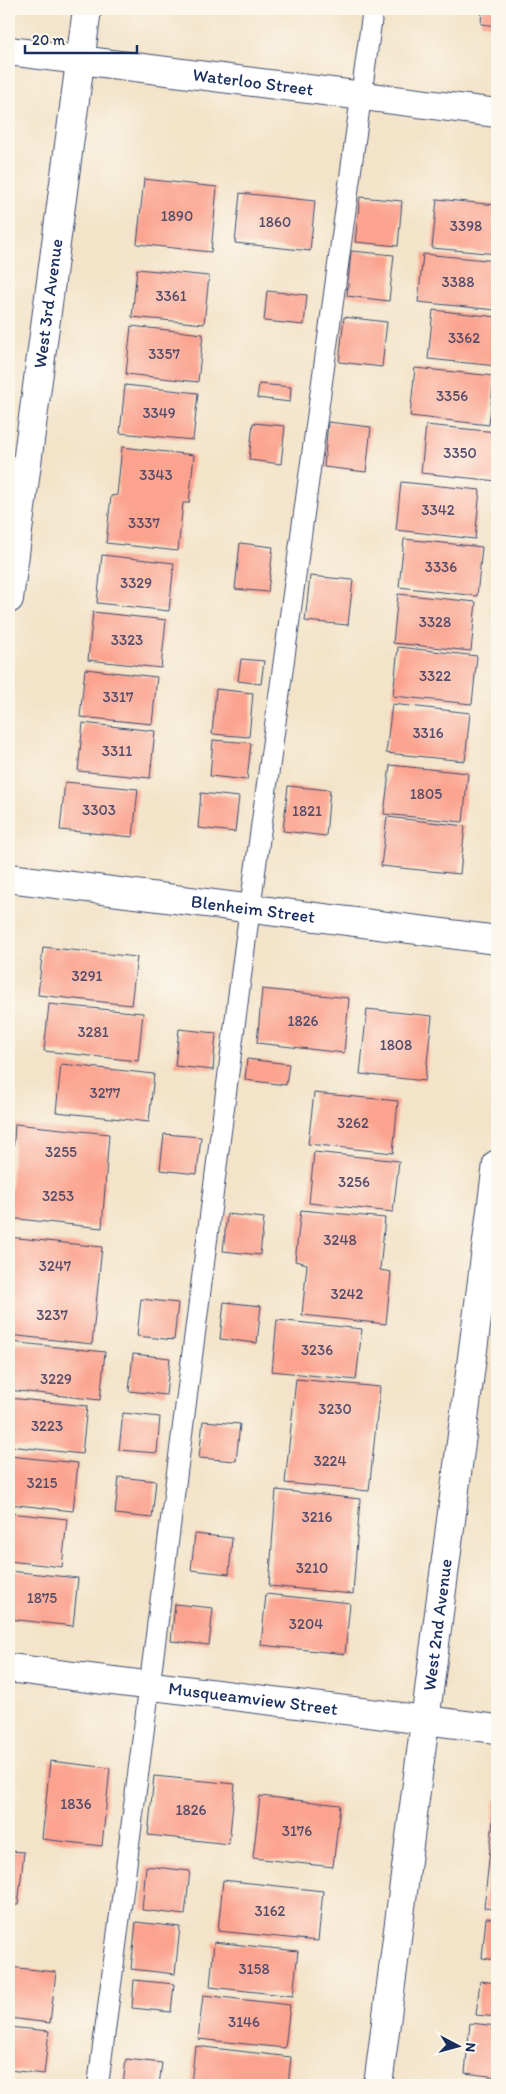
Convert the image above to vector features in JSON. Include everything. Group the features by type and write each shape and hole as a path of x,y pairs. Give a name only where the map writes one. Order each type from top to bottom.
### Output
{"street":[{"name":"West 3rd Avenue","path":"9,599 86,9"},
{"name":"Waterloo Street","path":"9,51 497,113"},
{"name":"Blenheim Street","path":"9,878 497,940"},
{"name":"West 2nd Avenue","path":"378,2085 497,1164"},
{"name":"Musqueamview Street","path":"9,1668 497,1729"}],"lane":[{"path":"98,2085 250,908 373,9"}],"building":[{"path":"482,9 497,9 497,26 481,24"},
{"path":"144,179 217,187 211,252 137,244"},
{"path":"240,193 315,201 310,251 235,243"},
{"path":"360,197 402,201 398,246 355,242"},
{"path":"437,199 497,205 497,254 432,248"},
{"path":"351,251 394,255 389,301 347,296"},
{"path":"423,254 497,261 496,310 418,302"},
{"path":"137,269 209,276 204,324 132,317"},
{"path":"267,291 307,295 304,325 264,321"},
{"path":"433,310 497,317 497,366 428,359"},
{"path":"344,317 387,322 382,367 339,362"},
{"path":"131,326 203,334 198,382 126,374"},
{"path":"415,368 494,376 489,425 410,416"},
{"path":"259,384 291,387 290,402 257,398"},
{"path":"125,385 198,393 193,440 120,433"},
{"path":"328,422 371,427 366,472 324,467"},
{"path":"253,423 285,426 281,464 249,460"},
{"path":"426,425 497,432 497,481 421,473"},
{"path":"122,447 194,455 189,503 183,503 178,551 106,543 111,496 117,495"},
{"path":"401,482 480,490 475,539 396,530"},
{"path":"404,539 482,547 477,596 399,587"},
{"path":"240,543 273,547 268,592 235,589"},
{"path":"102,555 174,563 169,611 97,603"},
{"path":"310,576 353,580 348,625 305,621"},
{"path":"398,594 476,602 471,651 393,643"},
{"path":"93,612 166,620 161,668 88,660"},
{"path":"398,647 477,656 472,704 393,696"},
{"path":"241,659 264,661 261,684 238,681"},
{"path":"85,669 157,677 152,724 80,717"},
{"path":"216,689 253,693 249,737 212,734"},
{"path":"392,704 470,713 465,761 386,753"},
{"path":"83,723 155,731 150,778 78,771"},
{"path":"213,740 251,743 247,780 210,776"},
{"path":"390,765 468,773 463,822 384,814"},
{"path":"65,782 138,789 133,837 60,830"},
{"path":"288,786 330,790 326,836 283,831"},
{"path":"201,793 239,797 235,832 198,828"},
{"path":"387,817 465,826 460,874 381,866"},
{"path":"43,947 137,957 131,1005 38,995"},
{"path":"262,989 349,998 344,1053 257,1043"},
{"path":"49,1004 143,1013 138,1061 44,1051"},
{"path":"367,1009 432,1016 425,1081 360,1074"},
{"path":"179,1029 216,1033 213,1070 175,1066"},
{"path":"247,1059 289,1064 286,1085 245,1080"},
{"path":"61,1064 154,1074 149,1122 56,1112"},
{"path":"314,1093 398,1101 393,1153 308,1144"},
{"path":"15,1124 109,1134 102,1228 9,1218"},
{"path":"164,1134 201,1137 197,1174 160,1170"},
{"path":"314,1152 399,1161 393,1212 309,1203"},
{"path":"301,1210 385,1218 380,1270 391,1272 386,1324 302,1315 307,1264 295,1261"},
{"path":"227,1214 264,1218 260,1255 223,1251"},
{"path":"9,1237 102,1247 92,1344 9,1335"},
{"path":"141,1299 178,1303 174,1340 137,1336"},
{"path":"224,1302 261,1306 257,1343 220,1339"},
{"path":"277,1320 362,1329 356,1380 272,1371"},
{"path":"11,1342 105,1352 100,1400 9,1390"},
{"path":"133,1354 170,1358 166,1395 129,1391"},
{"path":"296,1379 380,1387 369,1491 285,1483"},
{"path":"9,1398 87,1406 82,1454 9,1446"},
{"path":"123,1413 160,1417 157,1453 119,1450"},
{"path":"203,1421 240,1424 236,1461 199,1458"},
{"path":"9,1456 78,1463 73,1511 9,1504"},
{"path":"119,1477 156,1481 152,1518 115,1514"},
{"path":"276,1490 360,1499 353,1594 269,1586"},
{"path":"9,1513 67,1519 62,1567 9,1561"},
{"path":"195,1534 232,1538 229,1574 191,1570"},
{"path":"9,1571 78,1578 73,1626 9,1619"},
{"path":"266,1594 350,1603 345,1654 261,1645"},
{"path":"175,1604 213,1608 209,1645 171,1641"},
{"path":"50,1761 110,1768 102,1846 42,1839"},
{"path":"154,1776 235,1784 229,1844 148,1835"},
{"path":"260,1796 340,1805 333,1867 253,1858"},
{"path":"495,1800 497,1800 497,1909 484,1908"},
{"path":"9,1851 24,1852 18,1905 13,1905 10,1934"},
{"path":"146,1866 190,1871 185,1915 142,1910"},
{"path":"223,1880 323,1891 318,1941 218,1931"},
{"path":"486,1918 497,1919 497,1960 482,1958"},
{"path":"136,1922 180,1927 175,1974 131,1969"},
{"path":"214,1942 298,1951 293,1996 210,1987"},
{"path":"9,1967 56,1972 50,2023 9,2018"},
{"path":"134,1980 174,1984 171,2012 132,2008"},
{"path":"480,1981 497,1983 497,2017 476,2015"},
{"path":"203,1995 290,2005 285,2048 198,2039"},
{"path":"470,2023 497,2026 497,2077 465,2073"},
{"path":"9,2027 49,2031 44,2074 9,2070"},
{"path":"195,2046 291,2057 288,2085 191,2085"},
{"path":"126,2059 162,2063 159,2085 123,2085"}]}
